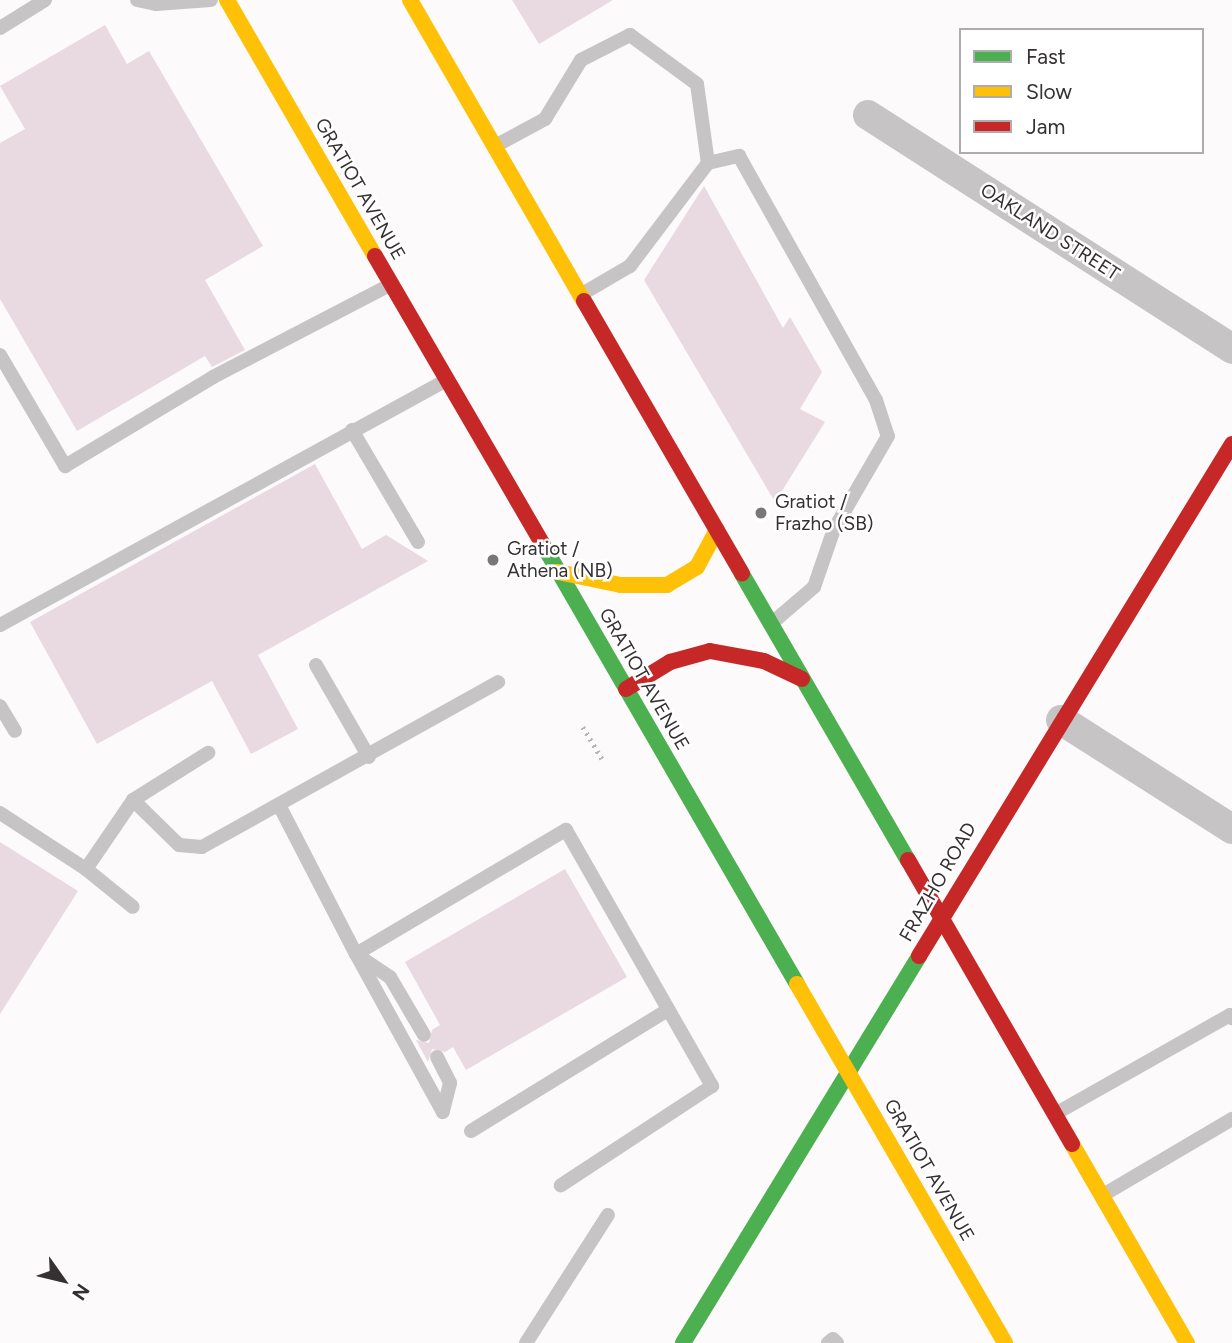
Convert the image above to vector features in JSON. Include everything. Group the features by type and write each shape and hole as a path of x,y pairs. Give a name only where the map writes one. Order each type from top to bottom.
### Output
{"main road":[{"name":"GRATIOT AVENUE","path":"228,0 1005,1343"},
{"path":"410,0 1187,1343"},
{"name":"FRAZHO ROAD","path":"683,1343 1232,444"},
{"path":"558,572 621,586 667,585 697,567 717,530"},
{"path":"626,689 670,662 710,651 764,661 802,679"}],"street":[{"name":"OAKLAND STREET","path":"868,116 1232,349"},
{"path":"1061,720 1232,829"}],"lane":[{"path":"0,28 45,0"},
{"path":"137,0 156,4 211,0"},
{"path":"495,146 545,118 581,60 630,35 697,84 708,163"},
{"path":"581,295 630,266 708,163 739,156 876,400 888,436 834,529 814,587 771,624"},
{"path":"0,355 65,466 214,377 391,285"},
{"path":"0,625 446,380"},
{"path":"352,430 418,542"},
{"path":"316,665 369,757"},
{"path":"133,800 179,845 202,847 369,757 498,682"},
{"path":"0,706 15,731"},
{"path":"86,869 133,800 208,753"},
{"path":"279,805 356,954 443,1112 450,1083 437,1057"},
{"path":"0,813 86,869 133,907"},
{"path":"356,954 566,830 712,1086 561,1185"},
{"path":"356,954 390,977 424,1035"},
{"path":"471,1131 668,1010"},
{"path":"1054,1115 1230,1015 1232,1018"},
{"path":"1102,1196 1232,1119"},
{"path":"526,1343 608,1215"},
{"path":"828,1343 833,1339 837,1343"}],"path":[{"path":"583,727 602,760"}],"building":[{"path":"512,0 613,0 539,44"},
{"path":"105,25 127,64 149,51 263,246 205,280 245,350 212,367 205,356 77,431 0,299 0,143 25,129 0,86"},
{"path":"704,186 783,328 790,317 822,372 800,409 825,422 775,502 644,280"},
{"path":"315,464 362,549 386,535 428,561 258,655 298,729 251,754 212,681 97,744 30,622"},
{"path":"0,842 78,891 0,1014"},
{"path":"565,869 627,977 466,1070 453,1047 445,1052 432,1049 428,1062 416,1040 429,1043 432,1030 440,1025 405,962"}],"traffic: fast":[{"path":"542,543 797,984"},
{"path":"742,574 908,860"},
{"path":"683,1343 919,956"}],"traffic: slow":[{"path":"227,0 375,256"},
{"path":"410,0 584,301"},
{"path":"558,572 621,585 667,585 697,567 717,530"},
{"path":"797,984 1005,1343"},
{"path":"1072,1144 1187,1343"}],"traffic: jam":[{"path":"375,256 542,543"},
{"path":"584,301 742,574"},
{"path":"919,956 1232,444"},
{"path":"626,689 670,662 710,651 764,661 802,679"},
{"path":"908,860 1072,1144"}],"place":[{"name":"Gratiot / Frazho (SB)","path":"761,513"},
{"name":"Gratiot / Athena (NB)","path":"493,560"}]}
